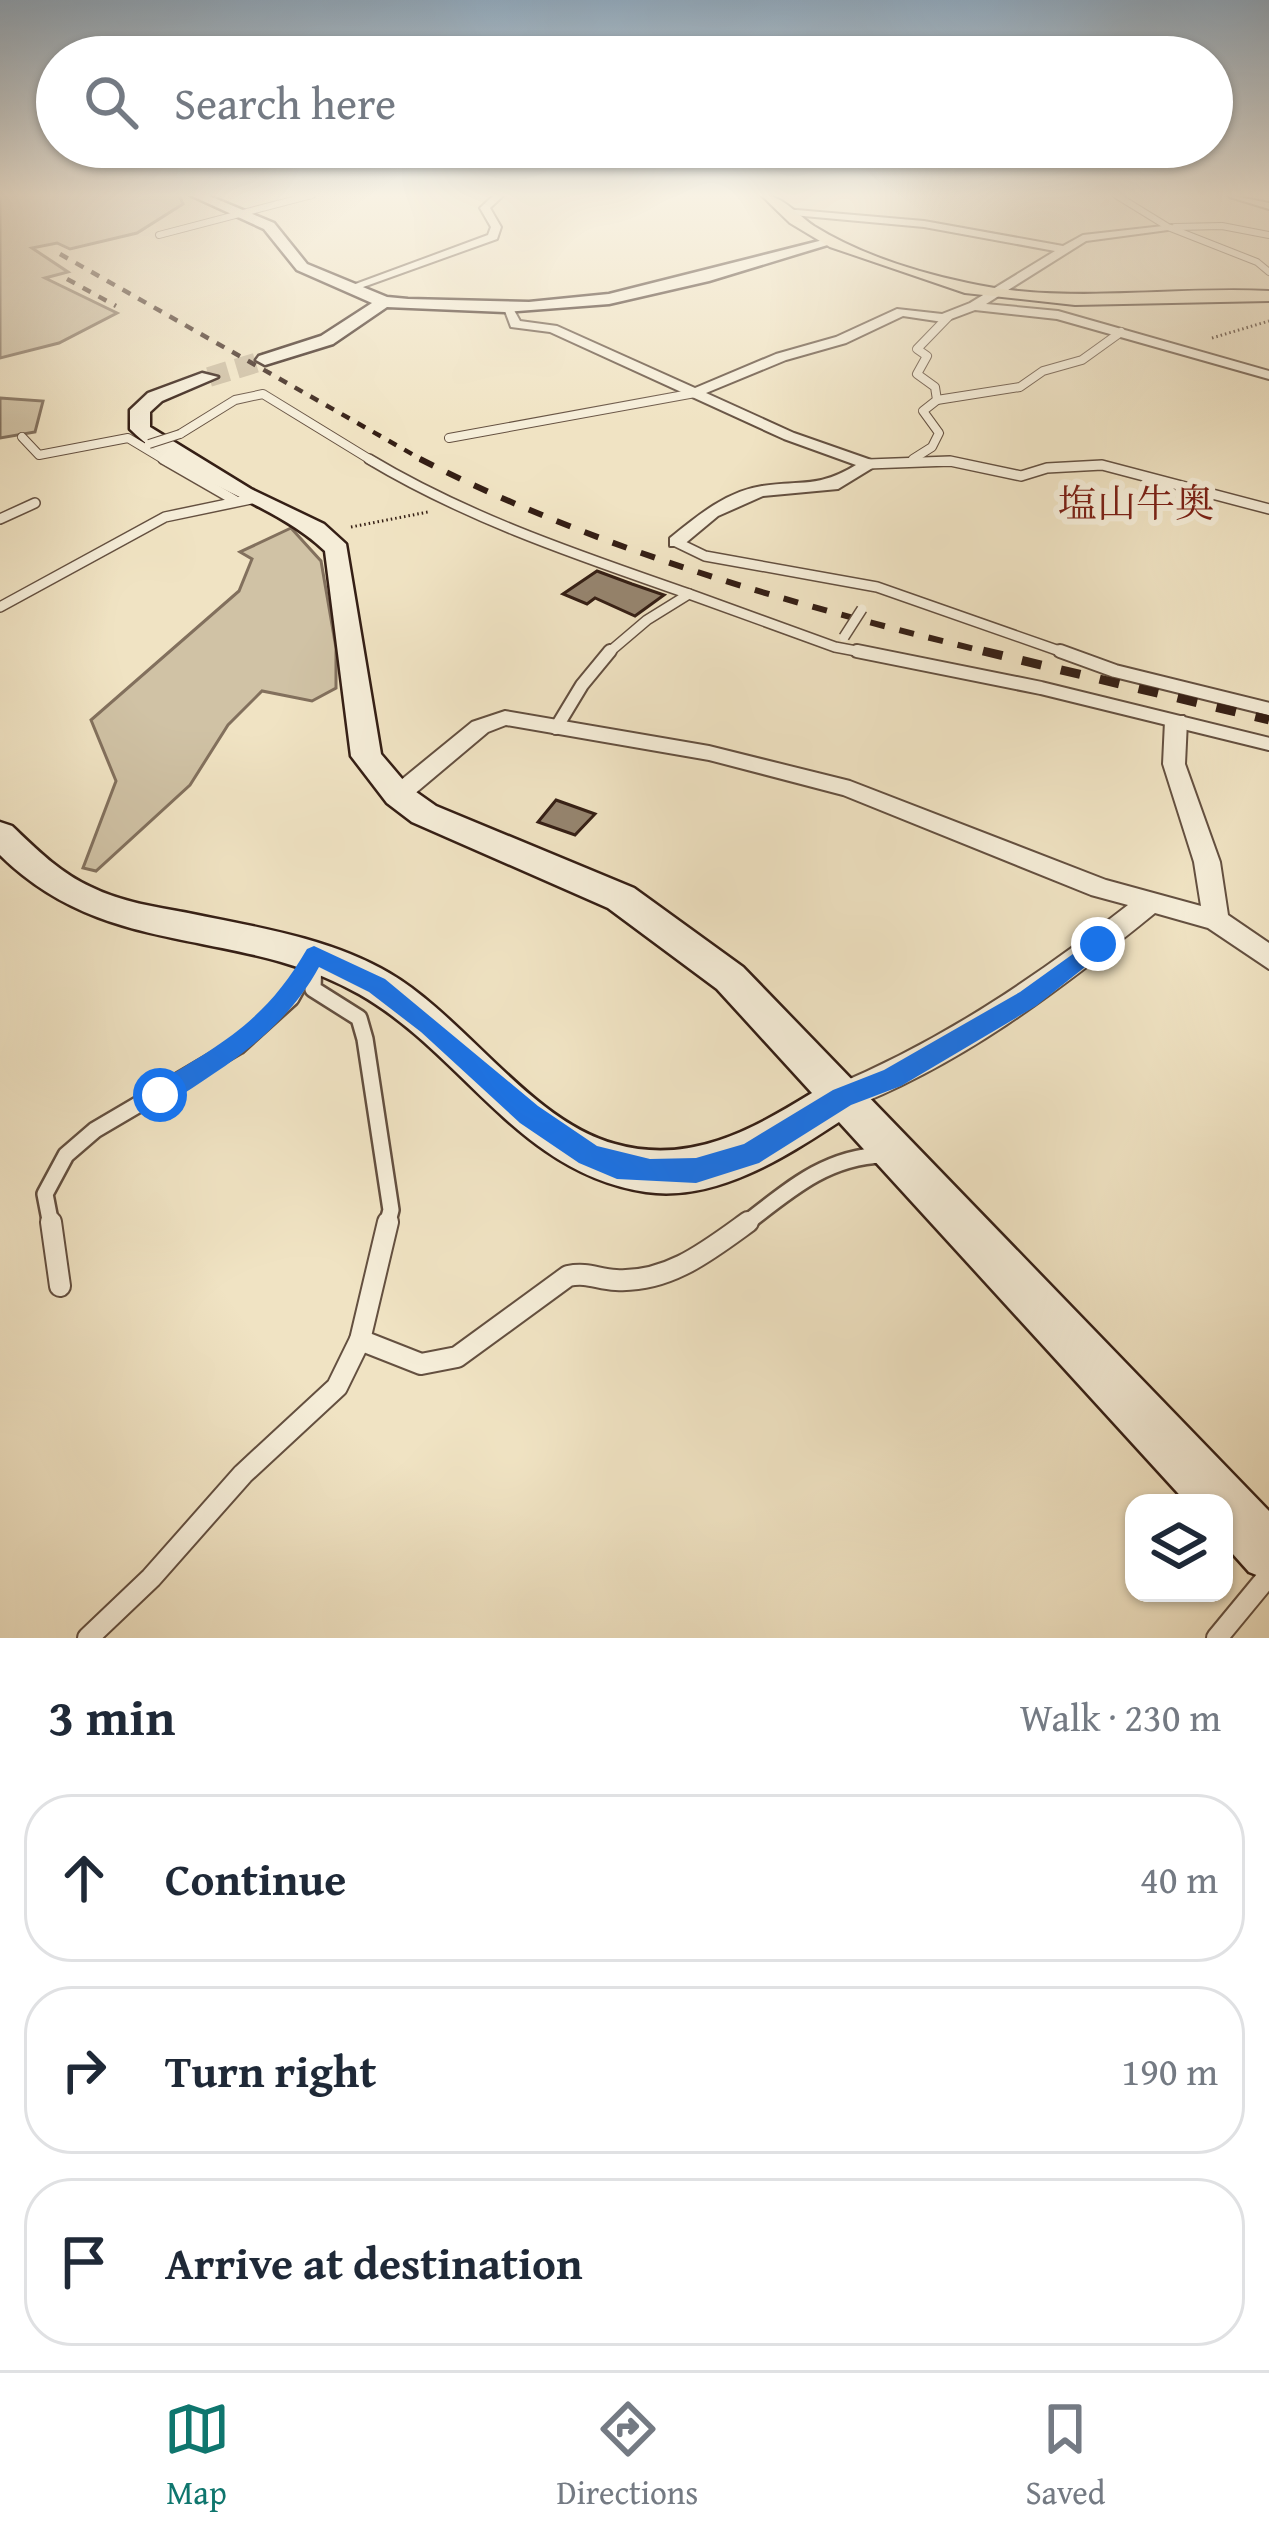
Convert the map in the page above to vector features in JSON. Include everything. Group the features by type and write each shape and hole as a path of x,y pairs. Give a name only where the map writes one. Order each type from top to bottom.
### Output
{"main road":[{"path":"906,271 994,294 1065,300 1193,293 1269,296"}],"street":[{"path":"311,271 384,302 506,306 636,294 720,271"},
{"path":"348,289 397,271"},
{"path":"695,393 782,357 841,340 901,312 948,317 1028,271"},
{"path":"265,360 327,340 384,302"},
{"path":"506,306 514,324 553,329 789,436 868,464"},
{"path":"974,306 1058,315 1269,375"},
{"path":"209,377 155,397 140,410 140,429 244,500 322,535 337,549 340,596 367,757 398,795 424,814 621,898 730,978 1216,1494"},
{"path":"676,542 712,512 760,491 832,486 868,464"},
{"path":"398,795 480,727 505,718 791,772 850,789 1018,857 1149,903 1216,920 1269,958"},
{"path":"1176,721 1174,764 1207,862 1216,920"},
{"path":"0,835 51,881 92,904 314,955 377,986 556,1136 617,1166 650,1172 714,1166 750,1154 842,1097 892,1078 1028,999 1149,903"},
{"path":"1233,1513 1269,1552"}],"lane":[{"path":"937,400 935,387 917,374 927,356 916,349 948,317"},
{"path":"912,460 938,440 937,425 923,411 937,400 1020,387 1043,371 1082,360 1121,332"},
{"path":"449,438 695,393"},
{"path":"146,445 180,434 236,400 263,394 426,494 689,594 840,642 1269,744"},
{"path":"22,437 39,454 115,436 146,445 244,500"},
{"path":"868,464 950,460 1021,476 1102,464 1269,509"},
{"path":"0,607 165,517 244,500"},
{"path":"0,519 35,502"},
{"path":"676,542 705,556 878,587 1115,671 1269,709"},
{"path":"840,642 878,587"},
{"path":"556,728 588,673 638,623 689,594"},
{"path":"60,1286 61,1266 45,1194 66,1155 95,1130 238,1046 290,998 314,955"},
{"path":"88,1638 151,1578 243,1474 337,1387 360,1340 391,1210 359,1018 313,988 314,955"},
{"path":"360,1340 421,1364 457,1357 568,1276 588,1272 616,1280 689,1266 812,1173 851,1156 898,1154"},
{"path":"1217,1638 1269,1575"}],"path":[{"path":"1189,351 1223,332 1269,321"},
{"path":"322,535 456,506"}],"shaded area":[{"path":"0,271 67,271 45,278 117,313 59,343 0,358"},
{"path":"0,398 43,401 35,432 0,438"},
{"path":"291,528 321,561 336,648 336,688 312,701 262,691 228,725 190,785 96,871 83,868 116,781 91,720 239,591 252,559 240,552"}],"building":[{"path":"597,571 664,595 635,616 595,598 587,604 563,594"},
{"path":"556,800 595,814 575,835 538,822"}],"tunnel":[{"path":"209,377 265,360"}],"railway":[{"path":"91,271 425,461"},
{"path":"67,279 116,306"},
{"path":"420,459 425,461"},
{"path":"425,461 630,549 774,596 989,652"},
{"path":"983,651 989,652"},
{"path":"989,652 1269,720"},
{"path":"989,652 995,654"}],"district":[{"name":"塩山牛奥","path":"1136,503"}],"route":[{"path":"160,1095 238,1046 290,998 314,955 377,986 430,1025 556,1136 617,1166 650,1172 696,1171 750,1154 842,1097 892,1078 1028,999 1098,944"}]}
